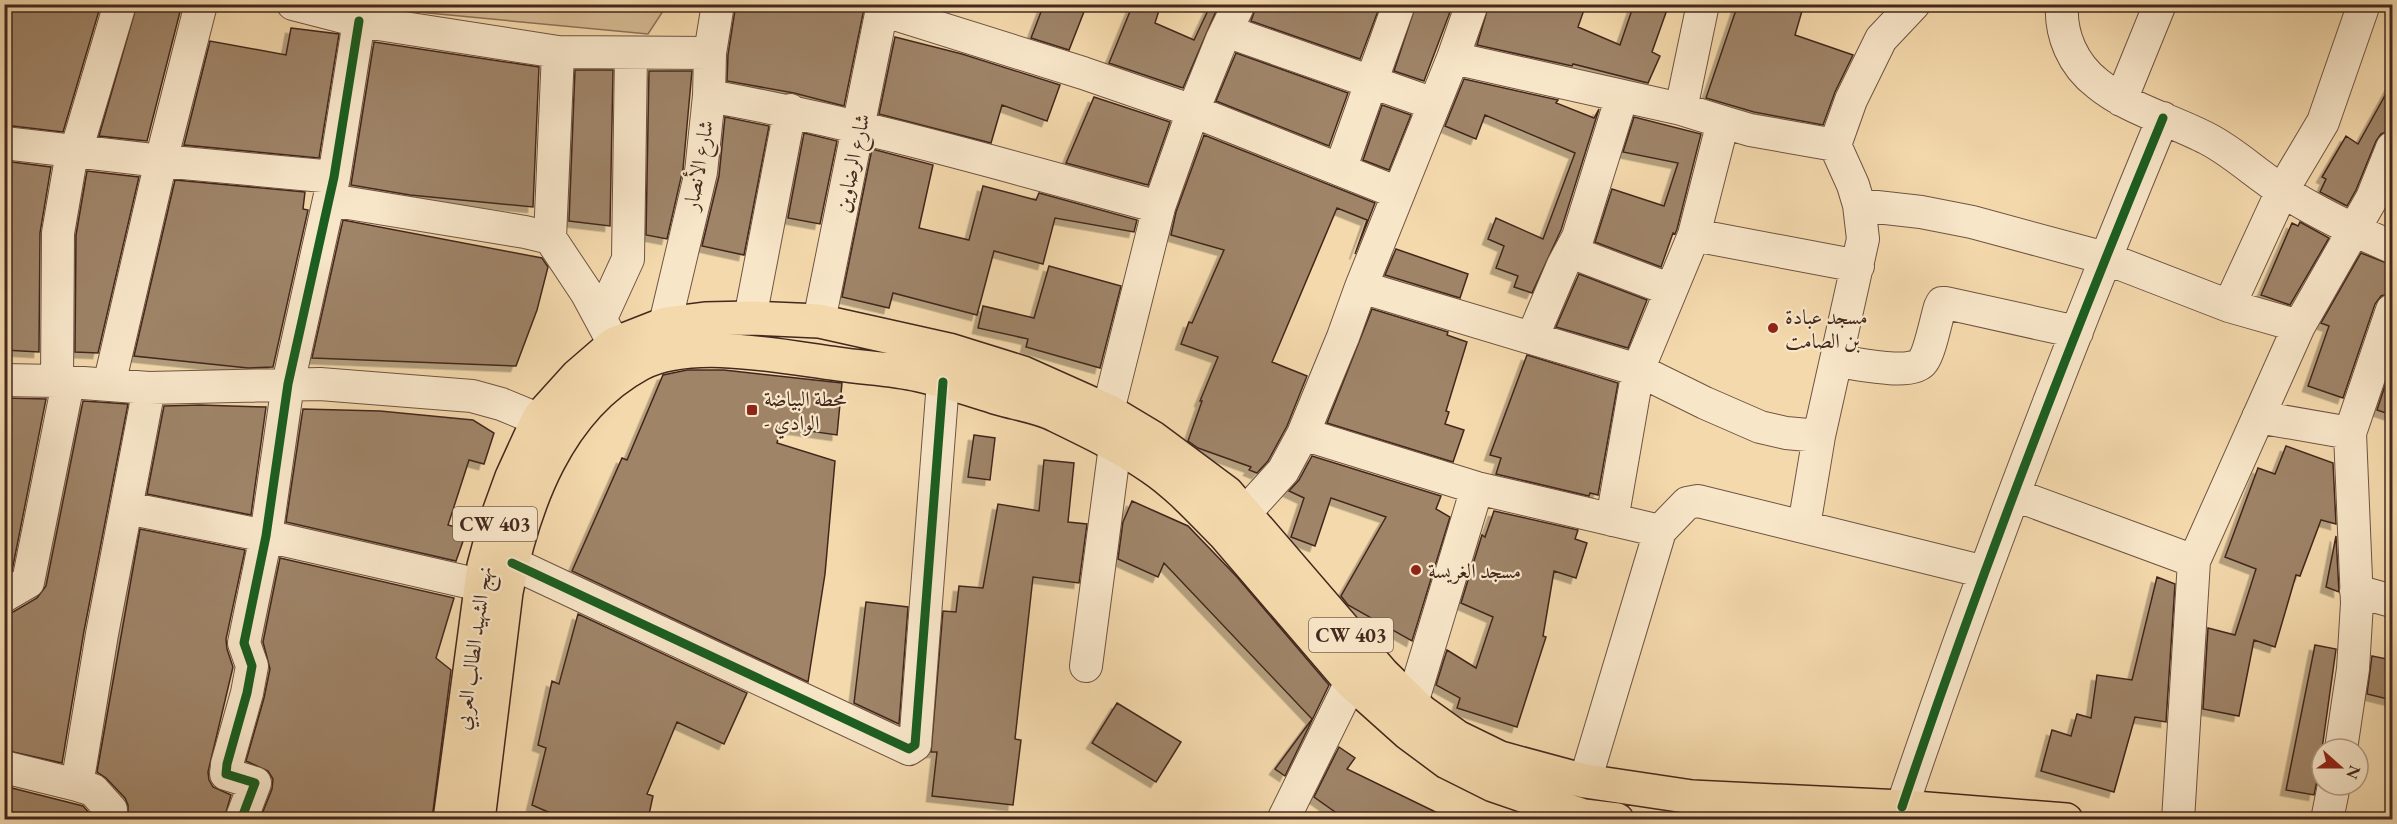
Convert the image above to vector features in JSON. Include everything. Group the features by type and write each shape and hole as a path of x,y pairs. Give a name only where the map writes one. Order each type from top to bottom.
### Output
{"main road":[{"name":"CW 403","path":"677,322 750,318 819,321 949,350 1023,373 1108,411 1154,438 1208,477 1245,513 1383,674 1422,712 1457,737 1500,758 1585,781 1692,797 1902,807 2066,819"},
{"name":"نهج الشهيد الطالب العربي","path":"450,819 480,585 496,521 512,477 552,424 577,376 608,331 677,322"},
{"name":"نهج الشهيد الطالب العربي","path":"478,819 504,604 512,563 539,479 552,424 641,364 680,352 715,350 746,352 919,375 943,382"},
{"name":"CW 403","path":"943,382 1048,412 1115,446 1152,468 1225,535 1351,682 1408,733 1447,762 1493,785 1584,818 1617,819"}],"street":[{"path":"4,596 28,582 62,382 58,232 70,164 76,151 120,4"},
{"path":"109,385 161,161 201,4"},
{"path":"293,4 359,21 558,52 710,53"},
{"name":"شارع الأنصار","path":"677,322 700,172 709,96 710,53 718,4"},
{"path":"1340,170 1399,4"},
{"path":"1245,513 1283,471 1303,434 1344,337 1361,287 1453,58 1472,4"},
{"path":"1681,109 1703,4"},
{"path":"1804,526 1819,436 1863,239 1859,205 1853,185 1835,145 1851,100 1881,39 1914,4"},
{"path":"2062,4 2064,36 2079,64 2097,84 2121,100 2229,151 2282,191 2355,231 2392,247"},
{"path":"2121,100 2160,4"},
{"path":"2229,306 2282,191 2323,123 2364,4"},
{"path":"883,7 1193,111 1398,193"},
{"name":"شارع الرضاوين","path":"819,321 883,7"},
{"path":"1086,666 1115,446 1108,411 1159,207 1193,111 1232,18 1372,81 1434,104"},
{"path":"241,819 255,783 226,774 252,666 244,643 266,536 288,384 332,188 359,21"},
{"path":"558,52 550,238 608,331"},
{"path":"608,331 628,259 631,54"},
{"path":"1453,58 1681,109 1749,130 1835,145"},
{"path":"709,96 790,110 859,127 1159,207"},
{"path":"1532,338 1578,237 1622,96"},
{"path":"750,318 790,110"},
{"path":"1902,807 1985,573 2105,258 2163,118"},
{"path":"1612,520 1638,370 1694,235 1723,122"},
{"path":"4,143 161,161 332,188 550,238"},
{"path":"2178,819 2194,561 2299,326 2355,231 2372,198 2392,148"},
{"path":"1859,205 1921,212 1972,222 2105,258 2229,306 2299,326"},
{"path":"1694,235 1858,266"},
{"path":"1571,252 1671,290"},
{"path":"1361,287 1638,370 1760,427 1786,433 1819,436"},
{"path":"1836,361 1903,369 1916,368 1924,361 1942,303 2077,332"},
{"path":"2343,737 2354,669 2356,591 2350,433 2392,310"},
{"path":"4,380 149,388 320,384 472,396 501,404 552,424"},
{"path":"512,563 909,749 915,745 943,382"},
{"path":"77,786 102,634 149,388"},
{"path":"2258,417 2350,433"},
{"path":"1303,434 1477,488 1660,531"},
{"path":"1412,703 1477,488"},
{"path":"2015,495 2194,561"},
{"path":"1585,781 1660,531 1687,503 1698,501 1985,573"},
{"path":"127,508 266,536 480,585"},
{"path":"2356,591 2392,601"},
{"path":"1283,819 1351,682"},
{"path":"4,767 93,790 111,810 110,819"},
{"path":"2327,819 2332,797"}],"shaded area":[{"path":"368,5 667,5 648,34 386,9"}],"building":[{"path":"4,4 101,4 63,132 4,125"},
{"path":"137,4 182,4 147,141 99,136"},
{"path":"736,4 865,4 844,106 794,93 727,81 728,55"},
{"path":"1044,4 1087,4 1069,50 1031,38"},
{"path":"1133,4 1161,4 1155,23 1194,40 1211,4 1219,4 1183,88 1109,63"},
{"path":"1257,4 1360,4 1378,11 1360,59 1251,21"},
{"path":"1416,4 1453,4 1424,81 1394,71"},
{"path":"1489,4 1586,4 1578,27 1620,45 1634,4 1669,4 1652,52 1660,56 1648,83 1573,64 1572,66 1477,45"},
{"path":"1738,4 1804,4 1795,35 1853,55 1835,92 1823,125 1754,112 1706,98"},
{"path":"291,28 339,34 319,158 184,145 210,41 286,55"},
{"path":"895,37 962,54 1060,85 1047,121 1002,105 991,143 879,114"},
{"path":"374,42 539,67 533,207 410,195 351,185"},
{"path":"1236,53 1348,93 1329,146 1216,101"},
{"path":"575,70 613,70 610,226 569,221"},
{"path":"649,71 692,71 683,169 667,239 646,235"},
{"path":"1464,79 1558,100 1556,103 1594,118 1599,109 1561,230 1532,293 1514,287 1518,276 1496,268 1504,246 1488,239 1496,218 1543,239 1575,153 1485,115 1476,139 1445,126"},
{"path":"2392,83 2392,130 2381,134 2376,141 2347,206 2320,192 2326,179 2322,177 2346,136 2358,144"},
{"path":"1094,97 1170,122 1148,185 1066,163"},
{"path":"1382,105 1411,115 1389,170 1363,160"},
{"path":"725,117 769,126 744,255 702,246 719,176"},
{"path":"1634,117 1701,134 1677,229 1675,234 1673,233 1661,267 1595,242 1612,189 1664,206 1678,163 1623,152"},
{"path":"804,133 837,141 820,224 788,218"},
{"path":"1204,135 1375,203 1355,254 1367,220 1337,208 1272,362 1307,376 1287,426 1268,461 1257,473 1249,470 1251,467 1198,448 1188,441 1202,401 1200,401 1218,357 1181,344 1189,322 1192,323 1224,250 1171,235 1176,212"},
{"path":"872,149 933,165 919,228 969,240 983,186 1036,200 1039,193 1137,220 1134,232 1055,218 1043,264 994,251 977,315 893,293 889,308 842,297"},
{"path":"4,161 51,167 40,233 39,352 4,350"},
{"path":"87,171 139,177 98,353 75,352 76,235"},
{"path":"175,180 305,192 303,209 308,210 273,367 248,368 134,356"},
{"path":"343,220 542,258 548,267 537,310 516,366 312,358"},
{"path":"2300,222 2329,238 2290,305 2261,295 2292,223 2298,226"},
{"path":"1396,249 1468,274 1460,298 1385,275"},
{"path":"2361,253 2392,265 2392,293 2381,296 2375,304 2343,398 2308,386 2329,326 2321,323"},
{"path":"1049,266 1121,286 1100,368 1026,347 1028,339 978,328 983,306 1034,318"},
{"path":"1579,274 1647,300 1628,348 1556,327"},
{"path":"1372,309 1448,332 1447,335 1467,342 1446,411 1449,412 1445,424 1464,430 1453,462 1327,423"},
{"path":"1527,355 1618,383 1598,495 1590,493 1589,496 1496,474 1501,458 1490,455"},
{"path":"2392,364 2392,415 2377,410"},
{"path":"687,370 724,370 842,383 837,435 781,427 777,443 835,461 825,574 808,682 572,571 622,458 627,460 663,375"},
{"path":"4,398 46,399 12,571 4,575"},
{"path":"83,401 128,404 84,631 62,763 4,750 4,614 13,612 37,598 46,586"},
{"path":"164,406 266,407 251,515 147,494"},
{"path":"303,409 380,411 473,420 494,433 484,464 469,460 448,525 467,530 456,561 286,522"},
{"path":"974,435 995,438 990,480 968,477"},
{"path":"2286,446 2333,463 2336,524 2321,520 2300,576 2296,575 2275,647 2254,640 2239,716 2203,709 2208,628 2235,635 2256,569 2225,557 2258,468 2275,474"},
{"name":"مسجد الغريسة","path":"1312,456 1441,496 1436,509 1450,517 1412,641 1348,605 1341,596 1386,517 1331,498 1315,546 1291,537 1304,498 1289,491 1299,480"},
{"path":"1044,460 1074,463 1068,522 1087,524 1079,583 1033,577 1015,739 1021,740 1013,805 932,796 937,752 931,752 943,611 956,612 959,586 983,588 998,504 1039,511"},
{"path":"1132,501 1188,526 1237,577 1329,685 1285,776 1275,769 1312,719 1164,563 1158,577 1118,559 1123,522"},
{"path":"1494,511 1578,530 1575,539 1587,543 1576,578 1554,571 1543,636 1546,637 1517,727 1457,708 1460,698 1436,685 1447,650 1476,668 1493,617 1461,603 1482,535 1485,537"},
{"path":"140,529 245,550 226,639 233,667 208,772 213,787 231,795 224,819 128,819 128,805 125,798 97,772"},
{"path":"2336,536 2339,592 2326,587"},
{"path":"280,558 454,598 436,658 451,670 432,819 260,819 272,789 273,779 268,771 246,761 270,669 263,642"},
{"path":"2157,577 2175,584 2166,722 2135,717 2114,792 2041,771 2052,730 2071,736 2077,714 2091,718 2097,675 2132,680"},
{"path":"866,602 908,607 899,724 854,703"},
{"path":"578,614 747,693 724,744 677,722 647,794 653,796 648,819 564,819 532,805 546,748 538,745 552,681 559,684"},
{"path":"2315,645 2336,649 2324,737 2310,737 2310,794 2286,790"},
{"path":"2372,656 2392,660 2392,700 2367,694"},
{"path":"1117,703 1181,742 1156,782 1092,743"},
{"path":"1339,747 1355,758 1347,769 1450,819 1345,819 1314,797"},
{"path":"4,786 83,806 92,819 4,819"}],"cycle path":[{"path":"241,820 255,783 226,774 252,666 244,643 266,536 288,384 334,177 359,21"},
{"path":"1902,807 1962,633 2026,461 2163,118"},
{"path":"512,563 909,749 915,745 943,382"}],"place":[{"name":"مسجد عبادة بن الصامت","path":"1773,328"},
{"name":"محطة البياضة - الوادي","path":"752,410"},
{"name":"مسجد الغريسة","path":"1416,570"}]}
